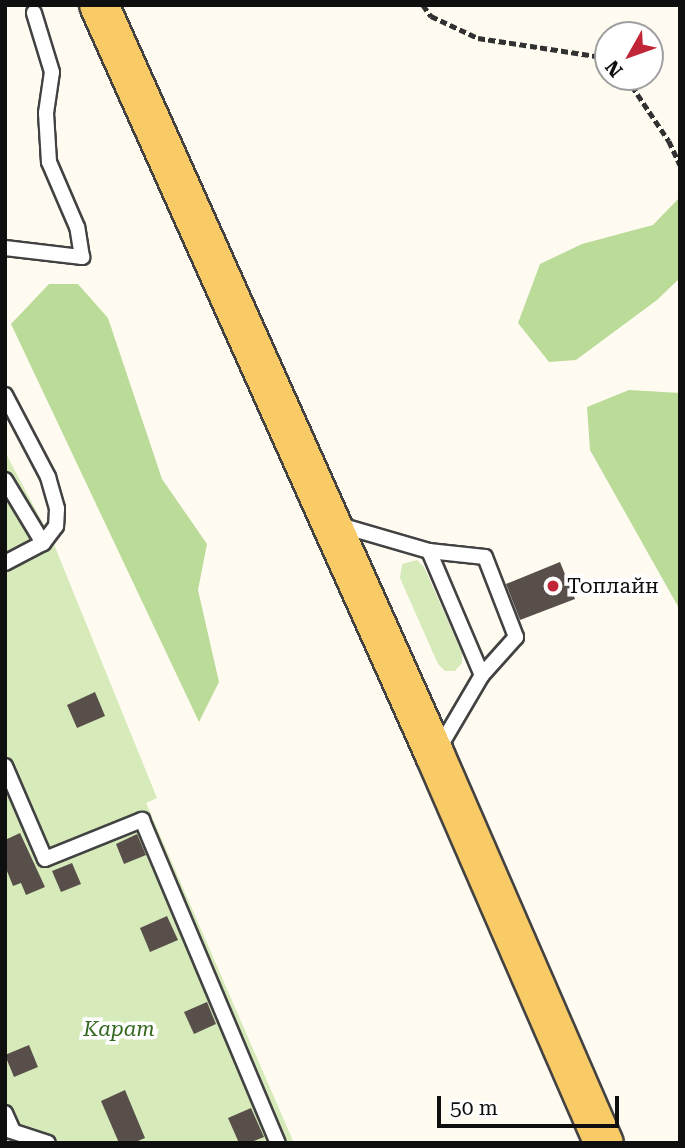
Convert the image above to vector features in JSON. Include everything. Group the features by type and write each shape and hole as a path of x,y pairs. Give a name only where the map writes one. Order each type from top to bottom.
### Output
{"main road":[{"path":"99,5 435,755 604,1143"}],"lane":[{"path":"5,248 82,257 76,228 49,162 46,113 52,72 34,13"},
{"path":"5,395 48,477 57,509 56,526 43,542 5,562"},
{"path":"5,480 43,542"},
{"path":"331,522 429,551 485,557 516,637 482,675 435,755"},
{"path":"429,551 482,675"},
{"path":"5,766 45,859 142,820 278,1143"},
{"path":"5,1113 9,1130 48,1143"}],"path":[{"path":"423,5 431,16 478,38 594,55"},
{"path":"635,91 669,141 680,165"}],"green space":[{"path":"680,197 680,278 657,300 576,360 549,362 518,323 540,264 582,244 653,225"},
{"path":"49,284 78,284 108,318 162,479 207,544 198,590 219,682 199,722 11,324"},
{"path":"629,390 680,393 680,610 590,450 587,407"},
{"name":"Карат","path":"5,452 53,542 157,798 146,803 294,1143 5,1143"},
{"path":"417,560 424,567 462,653 462,663 455,671 445,671 438,664 400,578 402,564"}],"building":[{"path":"560,562 575,599 520,620 506,584"},
{"path":"95,692 105,716 77,728 67,705"},
{"path":"20,833 45,887 26,895 21,883 13,886 5,866 5,840"},
{"path":"137,834 146,855 124,864 116,844"},
{"path":"72,863 81,884 61,892 52,871"},
{"path":"167,916 178,940 150,952 140,928"},
{"path":"207,1002 216,1024 194,1034 184,1012"},
{"path":"29,1045 38,1067 14,1077 5,1055"},
{"path":"125,1090 145,1138 133,1143 119,1143 101,1101"},
{"path":"251,1108 264,1137 249,1143 239,1143 228,1118"}],"place":[{"name":"Топлайн","path":"553,586"}]}
